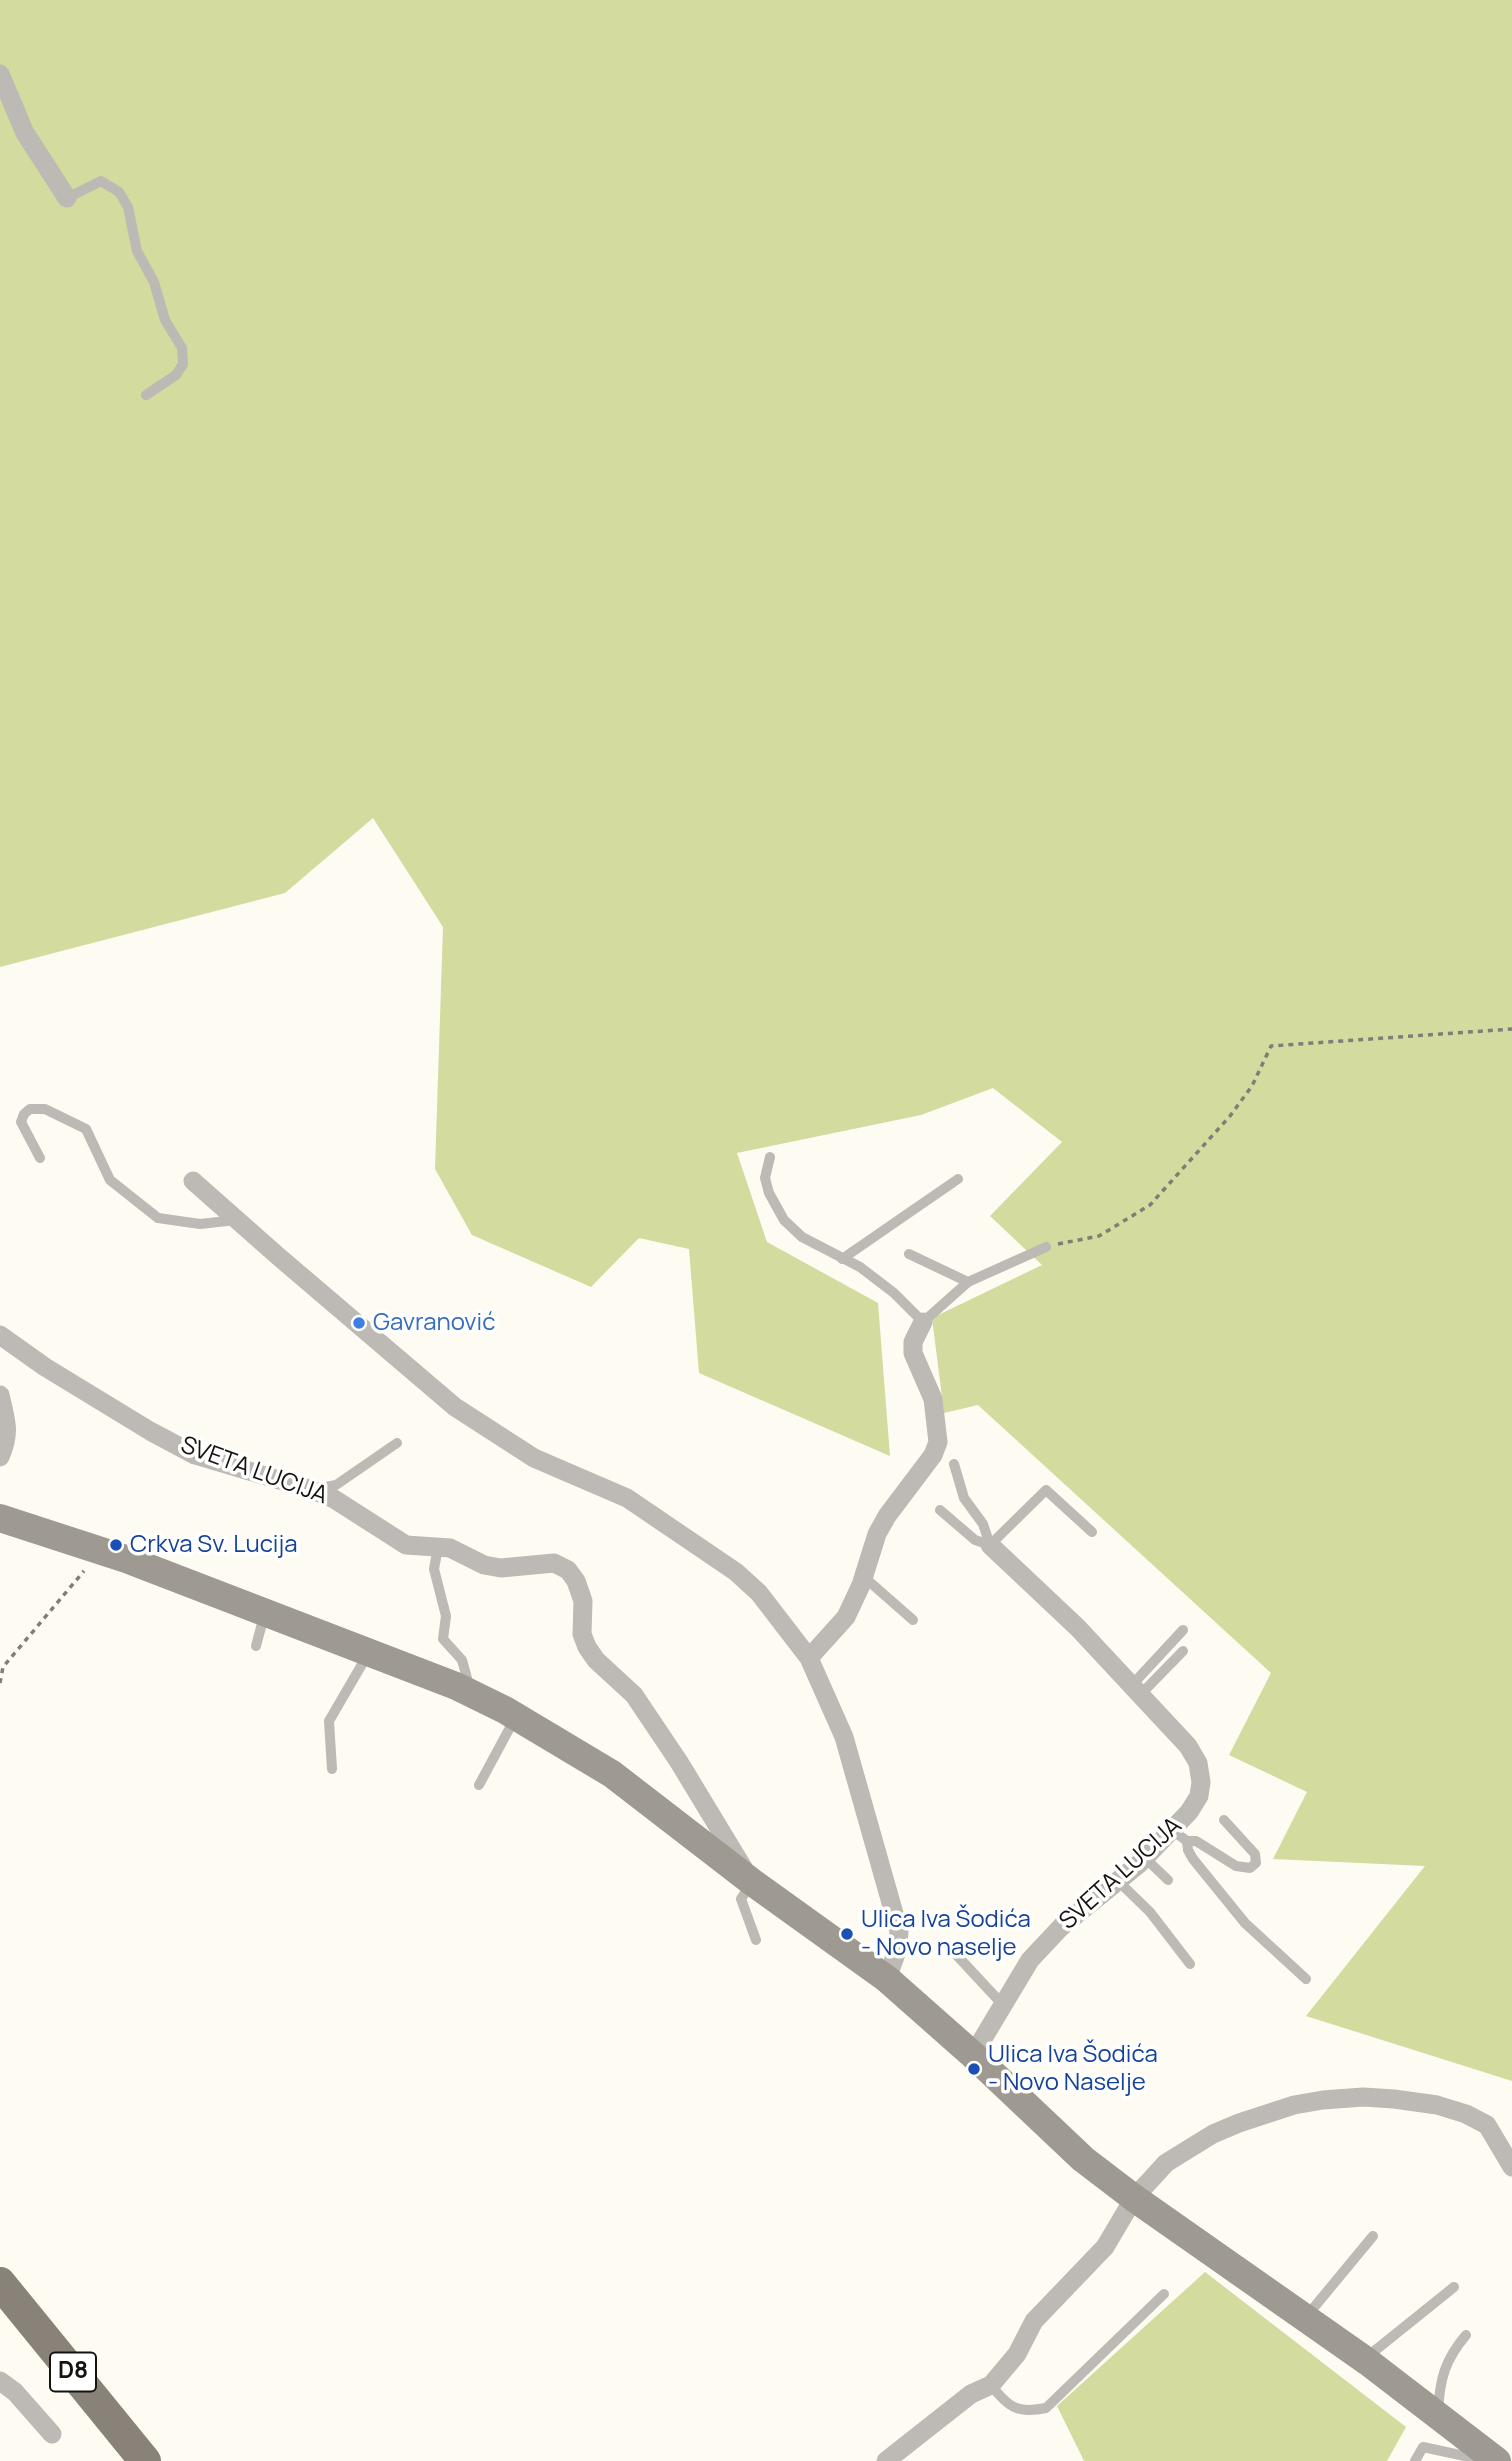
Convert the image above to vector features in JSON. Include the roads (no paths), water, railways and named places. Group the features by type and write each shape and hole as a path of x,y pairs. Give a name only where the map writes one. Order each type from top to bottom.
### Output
{"main road":[{"name":"D8","path":"0,2283 145,2461"}],"street":[{"path":"0,74 25,133 66,198"},
{"path":"193,1181 455,1407 534,1458 628,1498 736,1572 759,1593 809,1658 844,1737 900,1931 898,1948 887,1979"},
{"path":"809,1658 846,1617 877,1534 887,1516 933,1455 938,1442 933,1399 913,1353 913,1342 923,1322"},
{"name":"SVETA LUCIJA","path":"0,1335 45,1367 195,1455 313,1490 334,1499 406,1545 450,1548 484,1565 501,1568 554,1563 568,1570 576,1581 583,1601 582,1634 587,1647 596,1660 634,1695 679,1762 752,1882"},
{"path":"0,1395 8,1427 7,1440 0,1457"},
{"name":"SVETA LUCIJA","path":"0,1518 126,1559 471,1693 612,1774 752,1882 887,1979 973,2055 1083,2159 1364,2359 1497,2461"},
{"name":"SVETA LUCIJA","path":"973,2055 1030,1960 1061,1927 1145,1858 1180,1835 1199,1796 1201,1782 1198,1763 1188,1746 1078,1628 990,1545"},
{"path":"886,2461 971,2394 991,2385 1017,2354 1034,2321 1105,2247 1135,2198 1166,2163 1213,2134 1272,2112 1323,2100 1363,2097 1394,2099 1437,2105 1466,2113 1487,2125 1512,2167"},
{"path":"0,2381 15,2392 52,2434"}],"lane":[{"path":"66,198 101,181 119,192 128,207 137,251 154,282 165,320 182,348 183,364 176,375 146,395"},
{"path":"40,1158 21,1122 23,1114 30,1110 45,1110 86,1129 110,1180 158,1219 200,1224 237,1220"},
{"path":"770,1157 765,1178 769,1193 784,1220 802,1237 860,1267 894,1293 923,1322 968,1282 1046,1247"},
{"path":"842,1259 958,1178"},
{"path":"909,1254 968,1282"},
{"path":"313,1490 336,1485 397,1444"},
{"path":"954,1464 964,1498 983,1524 990,1545"},
{"path":"990,1545 1046,1490 1092,1532"},
{"path":"940,1510 975,1540 990,1545"},
{"path":"438,1547 434,1569 446,1616 443,1639 462,1660 471,1693"},
{"path":"863,1577 913,1620"},
{"path":"256,1646 265,1612"},
{"path":"1136,1690 1183,1630"},
{"path":"1136,1690 1183,1651"},
{"path":"332,1769 329,1721 369,1652"},
{"path":"479,1785 516,1717"},
{"path":"1180,1835 1196,1841 1236,1866 1250,1868 1256,1863 1255,1854 1224,1820"},
{"path":"1180,1835 1193,1859 1245,1923 1306,1979"},
{"path":"1145,1858 1168,1880"},
{"path":"1118,1881 1150,1912 1190,1964"},
{"path":"752,1882 741,1899 756,1940"},
{"path":"950,1948 1003,2005"},
{"path":"1306,2318 1373,2236"},
{"path":"1364,2359 1454,2287"},
{"path":"991,2385 1012,2408 1030,2412 1046,2408 1164,2294"},
{"path":"1437,2415 1440,2385 1446,2366 1451,2353 1466,2335"},
{"path":"1415,2461 1423,2447 1489,2461"}],"place":[{"name":"Gavranović","path":"359,1323"},
{"name":"Crkva Sv. Lucija","path":"116,1545"},
{"name":"Ulica Iva Šodića - Novo naselje","path":"847,1934"},
{"name":"Ulica Iva Šodića - Novo Naselje","path":"974,2069"}]}
